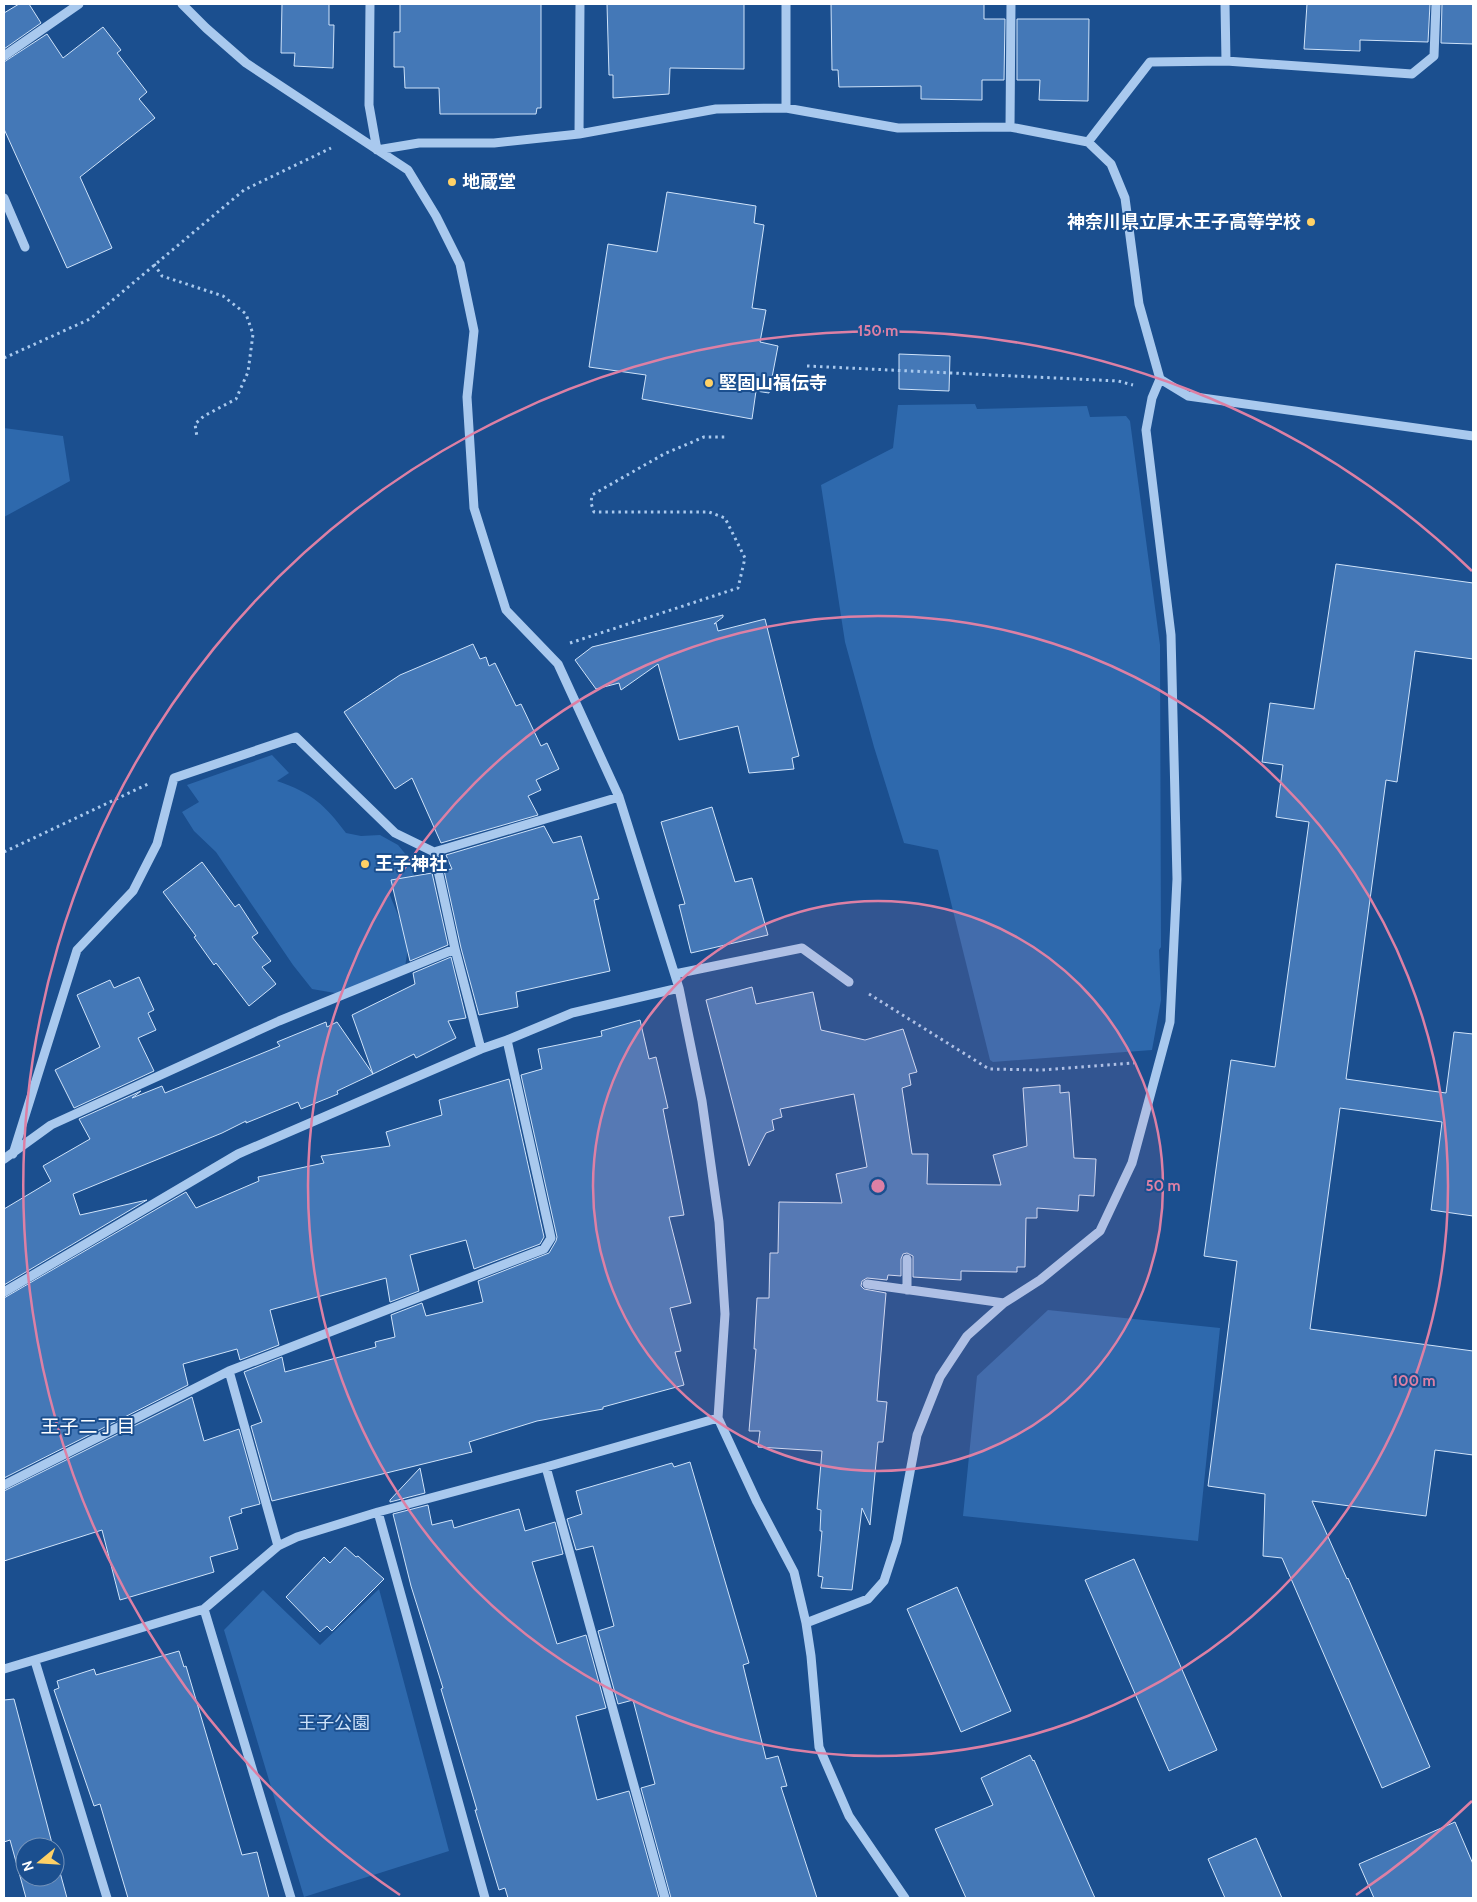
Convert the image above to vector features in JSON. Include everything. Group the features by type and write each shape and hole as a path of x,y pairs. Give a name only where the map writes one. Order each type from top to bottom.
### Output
{"street":[{"path":"4,56 79,4"},
{"path":"182,4 246,64 408,170 436,216 460,264 474,331 467,397 474,508 506,610 558,664 619,797 679,988 702,1101 719,1222 725,1314 718,1418 757,1502 794,1572 806,1623 811,1656 819,1747 850,1816 905,1898"},
{"path":"370,4 369,105 377,150"},
{"path":"579,134 580,4"},
{"path":"786,4 786,108"},
{"path":"1010,128 1011,4"},
{"path":"1225,4 1226,61"},
{"path":"1088,142 1150,62 1226,61 1412,74 1434,56 1436,4"},
{"path":"377,150 418,143 494,143 579,134 716,109 786,108 898,128 1010,128 1088,142 1110,164 1125,198 1139,304 1160,379 1152,398 1146,430 1171,635 1176,879 1170,1022 1132,1163 1100,1231 1040,1280 1004,1303 967,1336 940,1378 917,1435 896,1541 884,1581 868,1599 806,1623"},
{"path":"4,198 8,218 25,247"},
{"path":"1160,379 1188,396 1473,436"},
{"path":"13,1154 77,950 133,891 157,844 174,778 296,737 395,833 434,852 619,797"},
{"path":"434,852 455,949 481,1049"},
{"path":"675,974 802,948 849,982"},
{"path":"4,1160 51,1125 279,1021 455,949"},
{"path":"4,1292 238,1154 481,1049 572,1013 679,988"},
{"path":"4,1485 229,1371 544,1249 551,1238 507,1040"},
{"path":"907,1290 908,1259"},
{"path":"867,1284 1004,1303"},
{"path":"229,1371 278,1546"},
{"path":"4,1669 204,1609 278,1546 297,1537 378,1512 718,1418"},
{"path":"546,1467 666,1898"},
{"path":"378,1512 485,1898"},
{"path":"204,1609 291,1898"},
{"path":"35,1661 107,1898"}],"path":[{"path":"4,358 90,319 244,190 355,136"},
{"path":"154,264 162,276 223,296 246,314 254,334 248,372 236,399 204,416 195,424 197,437"},
{"path":"807,366 1118,381 1155,391"},
{"path":"546,651 738,588 745,558 725,518 708,512 594,512 591,503 592,495 664,454 704,437 728,437"},
{"path":"4,852 153,781 174,778"},
{"path":"849,982 989,1069 1042,1070 1160,1061"}],"green space":[{"path":"975,404 977,409 1087,406 1090,417 1126,416 1130,421 1160,645 1161,947 1159,950 1161,1000 1152,1050 993,1062 990,1060 938,850 904,843 874,747 845,642 821,485 893,448 898,405"},
{"path":"4,428 63,436 70,481 4,517"},
{"path":"272,755 289,773 277,781 300,790 317,801 346,833 361,836 380,835 398,845 412,862 414,877 399,884 389,893 409,942 405,967 362,991 335,993 312,989 293,965 216,852 194,831 182,812 199,802 187,785"},
{"path":"1048,1310 1220,1328 1198,1541 963,1516 977,1376"},
{"name":"王子公園","path":"379,1589 449,1851 304,1897 224,1630 263,1590 320,1645"}],"building":[{"path":"19,4 29,4 41,23 4,49 4,13"},
{"path":"282,4 329,4 329,25 334,25 333,68 294,66 295,53 281,53"},
{"path":"400,4 541,4 541,108 537,108 536,114 440,114 439,88 405,88 404,67 394,67 394,32 400,32"},
{"path":"607,4 744,4 744,69 670,68 669,94 613,98 613,75 609,75"},
{"path":"831,4 984,4 984,19 1005,19 1004,80 982,80 982,100 921,99 921,86 839,87 838,70 832,70"},
{"path":"1307,4 1430,4 1428,42 1360,40 1360,51 1304,49"},
{"path":"1442,4 1473,4 1473,44 1441,43"},
{"path":"1017,19 1089,19 1088,101 1039,100 1040,80 1017,80"},
{"path":"103,27 121,50 117,53 147,92 139,99 155,118 80,177 112,248 67,268 4,129 4,62 47,34 63,58"},
{"path":"667,192 756,206 754,223 764,225 752,308 766,310 760,342 778,346 769,393 756,391 752,419 642,399 646,375 589,367 608,244 657,252"},
{"path":"899,354 950,356 949,391 899,389"},
{"path":"1336,564 1473,583 1473,659 1415,651 1397,782 1386,780 1346,1079 1446,1093 1454,1032 1473,1034 1473,1216 1431,1210 1442,1122 1340,1108 1310,1329 1473,1351 1473,1455 1435,1450 1426,1516 1312,1501 1348,1578 1430,1767 1382,1788 1282,1558 1263,1556 1265,1494 1208,1486 1237,1261 1204,1256 1231,1060 1275,1067 1309,822 1276,817 1283,765 1262,762 1270,703 1314,709"},
{"path":"723,615 714,624 716,623 718,631 765,619 799,756 792,758 794,769 749,773 738,726 679,740 658,664 621,690 619,683 596,689 575,660 592,647"},
{"path":"473,644 480,659 486,657 489,666 495,663 516,706 521,704 541,746 547,743 559,769 536,780 541,790 528,796 538,815 441,843 412,778 395,789 344,712 400,675"},
{"path":"712,807 735,882 752,878 768,935 691,953 679,905 685,904 661,822"},
{"path":"544,826 553,843 581,836 599,899 594,900 610,971 516,992 518,1007 479,1015 461,948 444,870 452,869 446,855"},
{"path":"202,862 235,907 239,904 258,933 252,937 271,961 262,967 276,984 249,1006 216,963 214,965 194,937 196,936 163,892"},
{"path":"432,873 448,945 410,961 391,880"},
{"path":"451,957 466,1018 448,1021 456,1038 416,1058 414,1054 373,1074 352,1015 415,984 413,973"},
{"path":"139,977 154,1010 148,1013 156,1030 138,1038 154,1071 74,1108 55,1070 100,1047 77,995 110,980 114,988"},
{"path":"752,987 756,1004 813,992 821,1030 865,1040 903,1029 917,1072 909,1074 911,1085 902,1088 912,1154 928,1154 927,1184 1001,1185 993,1155 1027,1146 1023,1088 1060,1085 1060,1093 1069,1092 1074,1158 1096,1159 1094,1196 1079,1195 1078,1211 1037,1208 1037,1218 1026,1218 1025,1267 1017,1267 1017,1272 961,1271 961,1280 913,1277 913,1256 907,1253 903,1254 901,1259 901,1276 888,1275 887,1280 867,1278 862,1281 861,1286 864,1289 886,1293 877,1401 887,1402 883,1442 878,1442 870,1525 862,1508 852,1590 821,1588 823,1577 818,1576 822,1531 820,1531 821,1510 817,1509 822,1451 758,1447 760,1431 749,1431 756,1349 754,1349 757,1298 769,1298 770,1253 778,1253 779,1202 842,1203 836,1174 867,1167 854,1094 780,1109 782,1117 772,1120 774,1130 766,1133 749,1166 706,1000"},
{"path":"640,1020 649,1059 656,1057 668,1108 663,1109 684,1215 669,1217 691,1303 670,1308 681,1351 675,1352 684,1385 603,1407 603,1409 537,1421 469,1442 472,1452 272,1501 251,1426 262,1422 244,1372 282,1357 285,1372 376,1347 375,1342 395,1337 391,1315 422,1303 426,1316 483,1302 478,1281 549,1253 557,1237 521,1075 542,1069 538,1049 602,1036 601,1031"},
{"path":"326,1022 327,1027 337,1022 373,1074 337,1091 338,1094 301,1109 298,1102 246,1123 246,1121 222,1133 73,1194 80,1215 147,1200 4,1285 4,1209 51,1181 43,1166 90,1139 79,1119 141,1091 132,1098 162,1086 165,1093 280,1046 277,1042"},
{"path":"509,1079 544,1237 540,1244 474,1269 466,1240 410,1255 419,1291 390,1302 386,1278 270,1310 279,1345 240,1360 237,1349 183,1364 188,1385 4,1478 4,1298 186,1192 196,1208 259,1181 258,1177 324,1163 321,1156 390,1146 386,1132 442,1115 439,1100"},
{"path":"192,1397 204,1441 239,1429 260,1504 241,1509 242,1513 229,1517 238,1549 210,1557 214,1572 120,1600 102,1530 4,1561 4,1491"},
{"path":"690,1462 749,1663 743,1665 766,1759 778,1756 787,1786 781,1787 817,1898 671,1898 641,1788 655,1784 633,1700 618,1704 598,1631 614,1626 593,1546 576,1550 567,1519 582,1514 576,1491 672,1463 674,1467"},
{"path":"420,1468 425,1493 390,1502 390,1500"},
{"path":"428,1505 432,1525 452,1520 454,1528 519,1509 525,1531 555,1522 563,1554 532,1562 557,1644 586,1635 606,1708 576,1716 597,1800 629,1791 659,1898 508,1898 505,1888 499,1890 441,1689 443,1688 411,1586 393,1514"},
{"path":"345,1547 384,1579 332,1631 327,1626 320,1632 286,1597 324,1557 330,1563"},
{"path":"1134,1559 1217,1750 1169,1771 1085,1580"},
{"path":"957,1587 1011,1711 961,1732 907,1609"},
{"path":"179,1651 184,1667 186,1666 242,1855 257,1852 269,1898 128,1898 100,1804 94,1806 54,1690 59,1688 57,1681 94,1669 96,1675"},
{"path":"14,1699 50,1837 15,1837 15,1858 10,1840 4,1842 4,1700"},
{"path":"1030,1755 1034,1760 1095,1898 966,1898 935,1829 993,1805 981,1778"},
{"path":"1455,1822 1473,1864 1473,1898 1374,1898 1359,1864"},
{"path":"1256,1838 1282,1898 1225,1898 1208,1859"},
{"path":"23,1887 64,1887 67,1898 26,1898"}],"place":[{"name":"地蔵堂","path":"452,182"},
{"name":"神奈川県立厚木王子高等学校","path":"1311,222"},
{"name":"堅固山福伝寺","path":"709,383"},
{"name":"王子神社","path":"365,864"}],"district":[{"name":"王子二丁目","path":"88,1426"}]}
